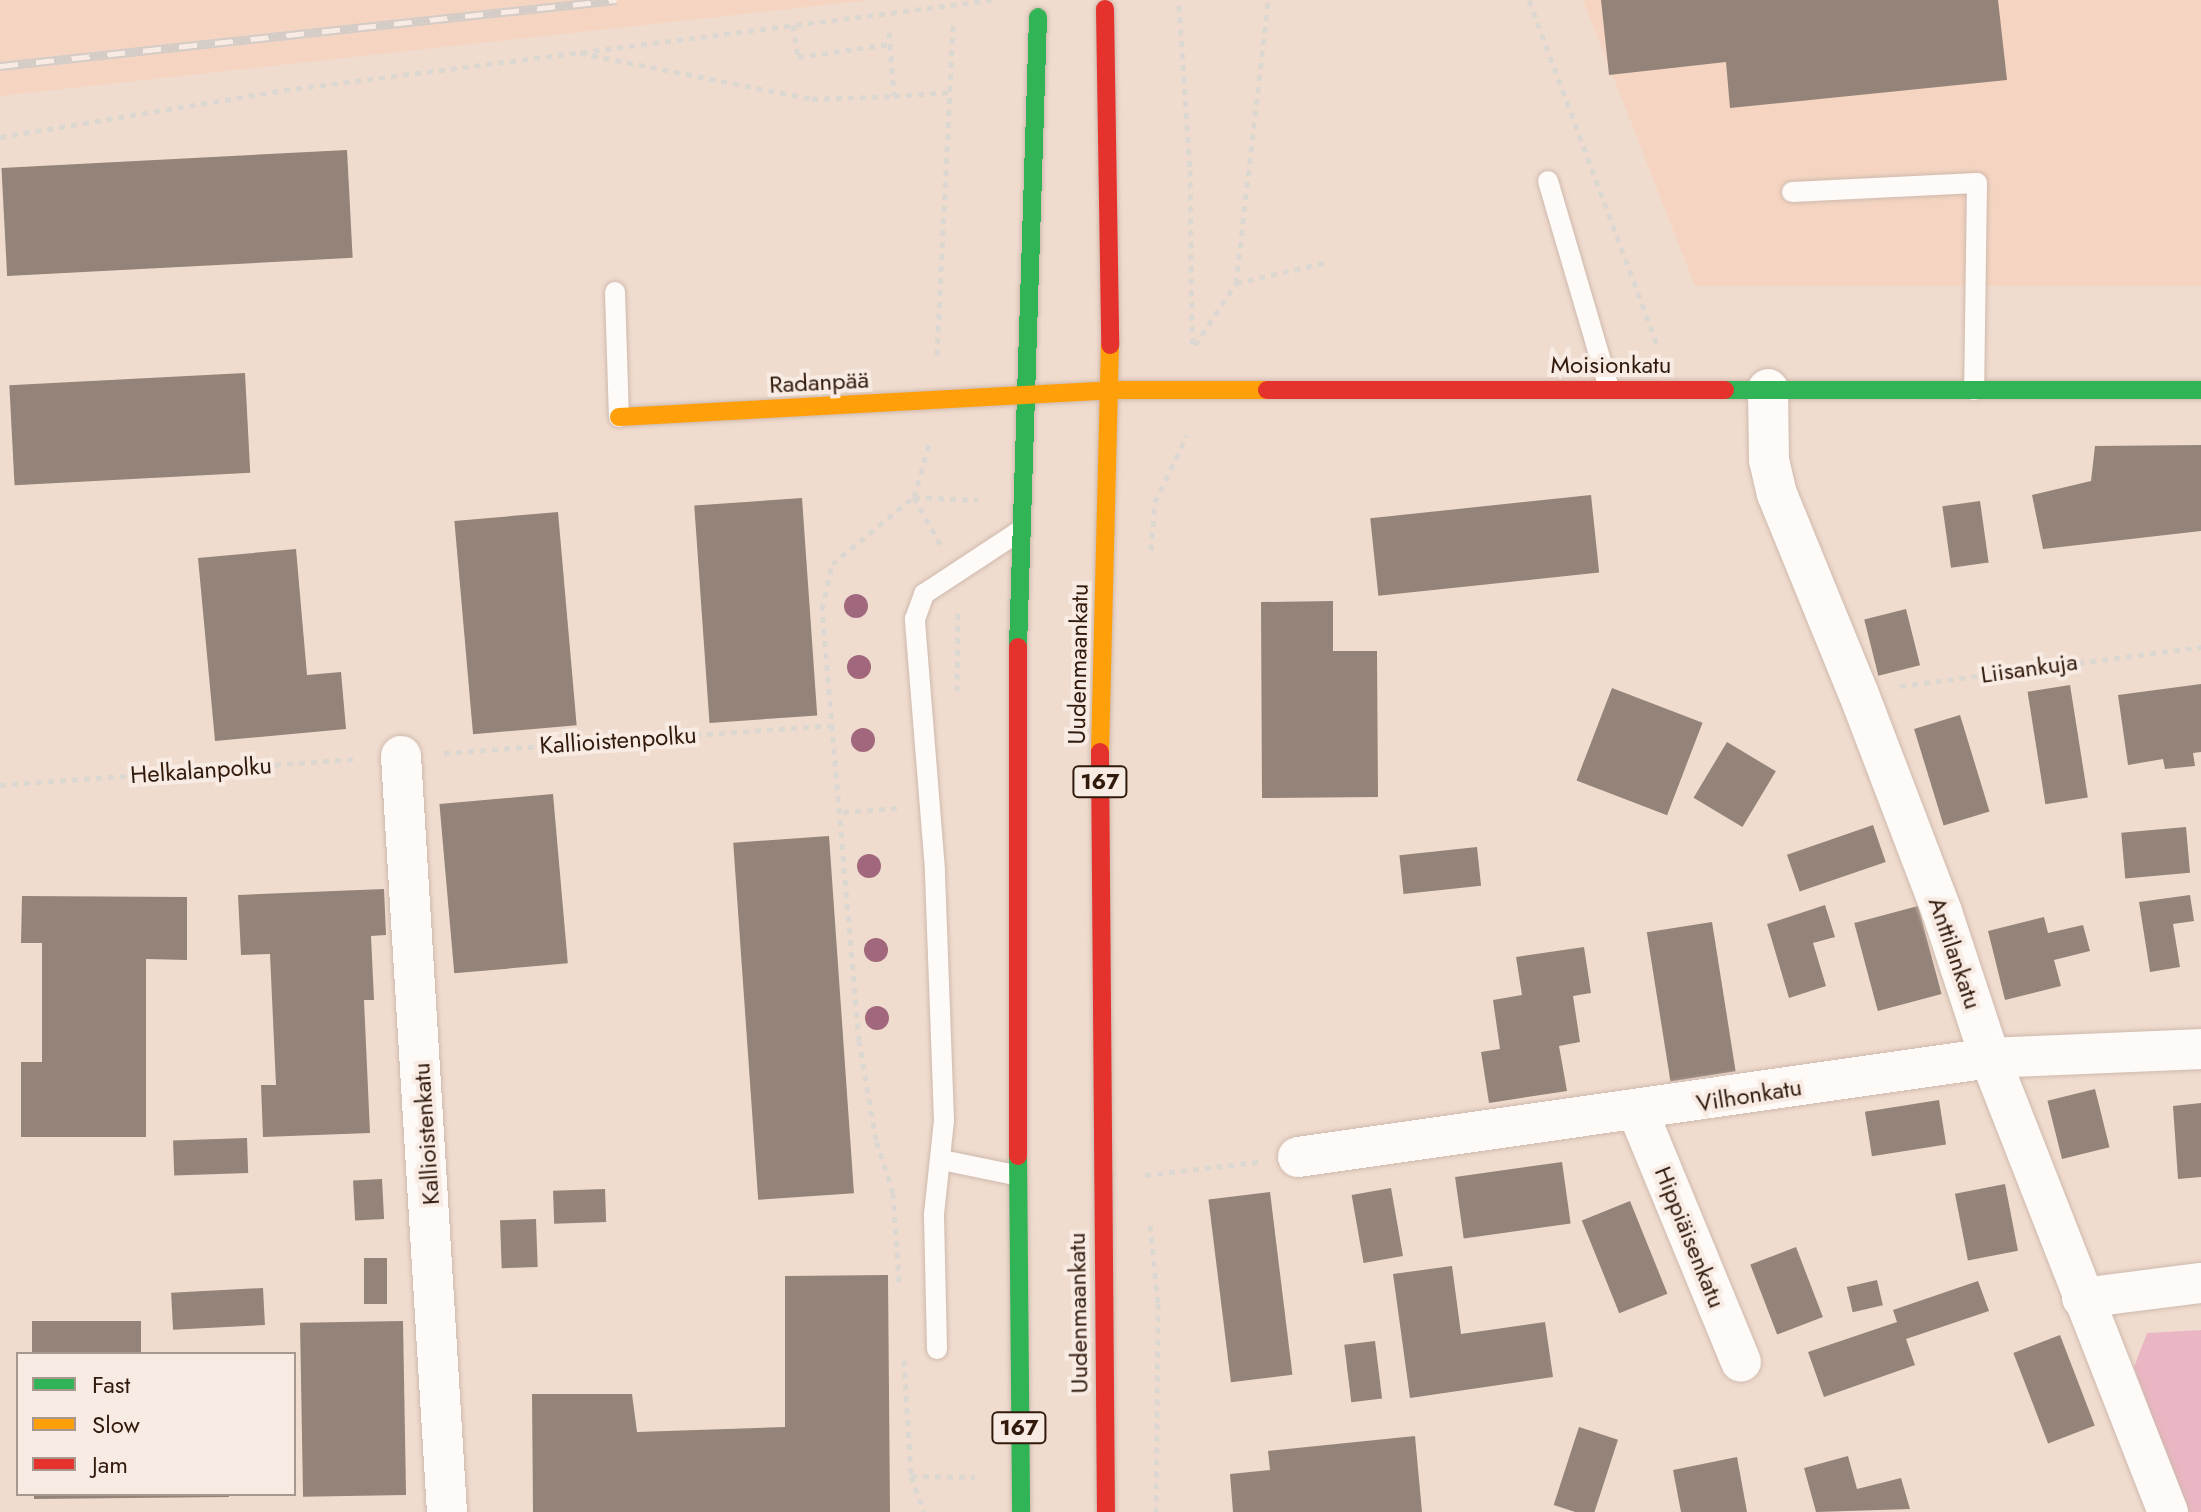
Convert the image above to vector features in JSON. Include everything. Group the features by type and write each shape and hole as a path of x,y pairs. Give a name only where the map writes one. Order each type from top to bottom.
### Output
{"main road":[{"name":"Uudenmaankatu","path":"1105,9 1111,390 1103,501 1098,929 1106,1512"},
{"name":"167","path":"1021,1512 1015,1175 1018,532 1038,17"},
{"name":"Moisionkatu","path":"1022,394 1111,390 1609,388 2201,390"},
{"name":"Radanpää","path":"619,417 1022,394"}],"street":[{"name":"Anttilankatu","path":"1768,389 1769,460 1777,494 1858,692 1942,912 1990,1058 2168,1512"},
{"name":"Kallioistenkatu","path":"401,756 447,1512"},
{"name":"Vilhonkatu","path":"1298,1157 1638,1112 1990,1058 2201,1049"},
{"name":"Hippiäisenkatu","path":"1638,1112 1741,1362"},
{"path":"2082,1298 2201,1283"}],"lane":[{"path":"1548,181 1609,388"},
{"path":"1792,192 1977,183 1974,390"},
{"path":"615,292 619,417"},
{"path":"937,1349 934,1214 942,1160 935,870 915,619 924,594 1018,532"},
{"path":"942,1160 1015,1175"}],"path":[{"path":"0,137 284,90 991,0"},
{"path":"1192,349 1236,283 1268,0"},
{"path":"1529,0 1658,348"},
{"path":"1150,565 1155,502 1188,433 1192,349 1190,170 1179,5"},
{"path":"793,25 798,57 890,44"},
{"path":"889,32 894,96"},
{"path":"574,52 812,99 953,92"},
{"path":"1236,283 1328,262"},
{"path":"914,497 952,576"},
{"name":"Liisankuja","path":"1858,692 2201,647"},
{"name":"Kallioistenpolku","path":"401,756 834,725"},
{"name":"Helkalanpolku","path":"0,785 401,756"},
{"path":"843,812 873,810"},
{"path":"1144,1175 1298,1157"},
{"path":"1141,1163 1146,1190"},
{"path":"1150,1219 1158,1303 1156,1512"}],"shaded area":[{"path":"0,0 870,0 0,96"},
{"path":"1583,0 2201,0 2201,286 1695,286"},
{"path":"2201,1330 2201,1512 2187,1512 2134,1367 2147,1333"}],"building":[{"path":"1601,0 1998,0 2007,80 1730,108 1726,62 1609,75"},
{"path":"347,150 353,258 7,276 1,168"},
{"path":"245,373 250,473 15,485 9,385"},
{"path":"2201,445 2201,531 2043,549 2032,495 2091,481 2095,446"},
{"path":"1591,495 1599,573 1378,596 1370,518"},
{"path":"802,498 817,715 709,723 694,506"},
{"path":"1980,501 1989,562 1951,568 1942,506"},
{"path":"558,512 577,725 473,734 454,521"},
{"path":"296,549 307,675 341,672 346,729 215,741 198,558"},
{"path":"1333,601 1333,651 1377,651 1378,797 1262,798 1261,602"},
{"path":"1906,609 1920,665 1878,676 1864,619"},
{"path":"2201,684 2201,752 2193,753 2195,766 2165,769 2163,759 2128,765 2118,695"},
{"path":"2070,685 2088,798 2045,804 2028,692"},
{"path":"1612,688 1703,723 1667,815 1577,780"},
{"path":"1960,715 1990,812 1944,826 1914,729"},
{"path":"1727,742 1776,771 1742,827 1694,798"},
{"path":"553,794 568,963 454,973 439,804"},
{"path":"1873,825 1886,862 1800,892 1787,855"},
{"path":"2186,827 2190,873 2125,878 2121,833"},
{"path":"829,836 854,1193 758,1200 733,843"},
{"path":"1477,847 1481,886 1404,894 1399,855"},
{"path":"384,889 386,935 371,936 374,1000 364,1000 370,1133 263,1137 261,1085 276,1085 270,954 241,955 238,895"},
{"path":"2190,895 2194,921 2173,924 2180,967 2150,972 2139,902"},
{"path":"22,896 187,897 187,960 146,959 146,1137 21,1137 21,1062 42,1062 42,943 21,943"},
{"path":"1825,905 1835,937 1813,943 1826,986 1789,998 1767,924"},
{"path":"1918,906 1942,994 1878,1011 1854,923"},
{"path":"2044,917 2048,933 2083,925 2090,951 2054,960 2061,986 2005,1000 1988,931"},
{"path":"1712,922 1736,1071 1670,1081 1647,932"},
{"path":"1584,947 1591,993 1573,996 1580,1042 1559,1046 1567,1091 1489,1103 1481,1052 1500,1049 1493,1000 1522,995 1516,957"},
{"path":"2095,1089 2110,1147 2062,1159 2047,1101"},
{"path":"1939,1100 1946,1144 1872,1156 1865,1112"},
{"path":"2201,1103 2201,1177 2178,1179 2173,1106"},
{"path":"247,1138 248,1173 174,1176 173,1141"},
{"path":"1562,1162 1571,1223 1464,1238 1455,1177"},
{"path":"382,1179 384,1219 355,1220 353,1181"},
{"path":"2005,1184 2018,1251 1968,1260 1955,1194"},
{"path":"1391,1188 1403,1256 1364,1263 1352,1195"},
{"path":"605,1189 606,1222 554,1224 553,1191"},
{"path":"1270,1192 1292,1375 1231,1382 1208,1200"},
{"path":"1630,1201 1667,1294 1619,1313 1582,1220"},
{"path":"536,1219 538,1267 502,1268 500,1220"},
{"path":"1796,1247 1823,1317 1777,1335 1750,1265"},
{"path":"364,1258 387,1258 387,1304 364,1304"},
{"path":"1452,1266 1461,1334 1545,1322 1553,1377 1410,1398 1393,1274"},
{"path":"888,1275 890,1512 533,1512 532,1394 632,1394 637,1432 785,1427 785,1276"},
{"path":"1877,1280 1883,1305 1853,1312 1847,1287"},
{"path":"1978,1281 1989,1311 1906,1339 1915,1365 1824,1397 1808,1352 1897,1322 1893,1310"},
{"path":"263,1288 265,1325 173,1330 171,1293"},
{"path":"32,1321 141,1321 141,1352 32,1352"},
{"path":"403,1321 406,1495 303,1497 300,1323"},
{"path":"2060,1335 2095,1426 2048,1443 2013,1353"},
{"path":"1375,1341 1382,1399 1351,1402 1344,1345"},
{"path":"1579,1427 1618,1440 1594,1512 1575,1512 1554,1505"},
{"path":"1415,1436 1422,1512 1233,1512 1230,1474 1270,1470 1268,1451"},
{"path":"1848,1456 1857,1489 1901,1478 1910,1509 1816,1512 1804,1468"},
{"path":"1737,1457 1747,1512 1681,1512 1673,1470"},
{"path":"34,1496 229,1496 229,1497 34,1499"}],"railway":[{"path":"0,66 616,0"}],"traffic: fast":[{"path":"1018,647 1038,17"},
{"path":"1725,390 2201,390"},
{"path":"1018,1156 1021,1512"}],"traffic: slow":[{"path":"1100,752 1110,345"},
{"path":"619,417 1111,390 1267,390"}],"traffic: jam":[{"path":"1105,9 1110,345"},
{"path":"1267,390 1725,390"},
{"path":"1018,647 1018,1156"},
{"path":"1100,752 1106,1512"}]}
